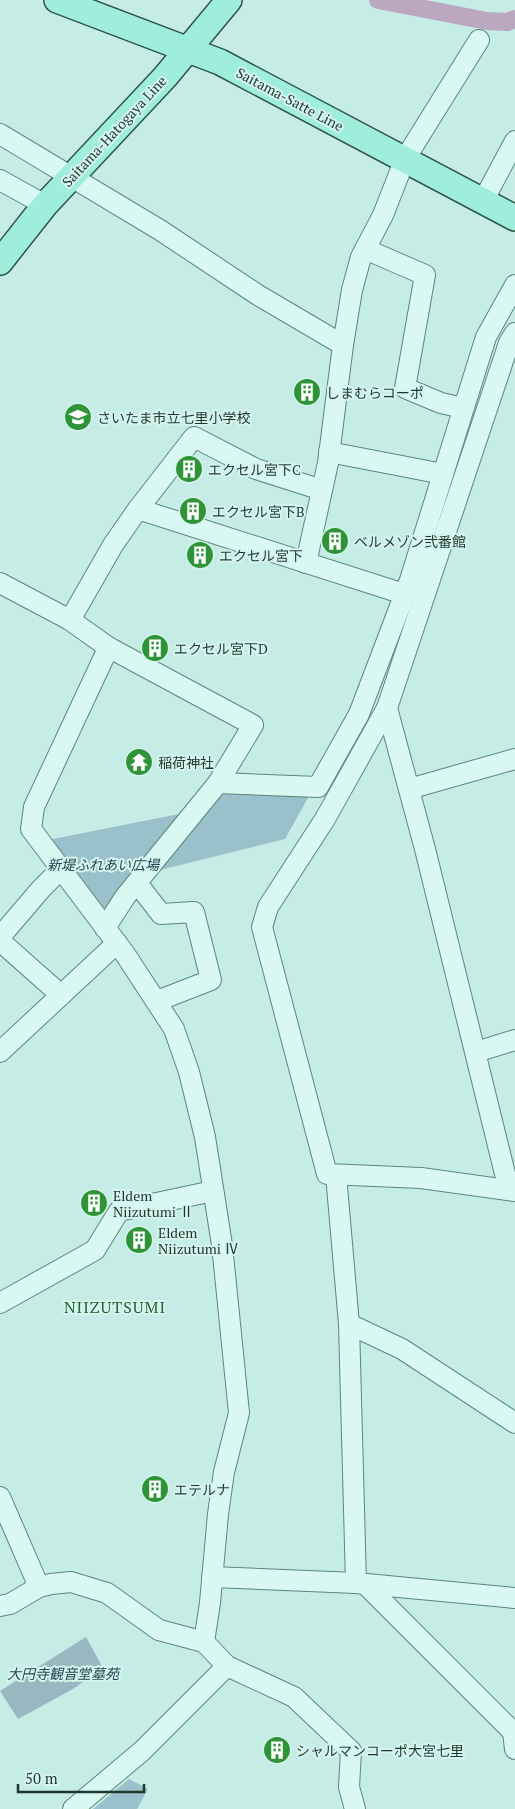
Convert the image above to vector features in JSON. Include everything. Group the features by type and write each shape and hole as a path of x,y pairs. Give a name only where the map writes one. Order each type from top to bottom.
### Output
{"main road":[{"name":"Saitama-Satte Line","path":"57,0 220,62 515,218"},
{"name":"Saitama-Hatogaya Line","path":"0,262 45,205 72,178 189,49 229,0"}],"street":[{"path":"306,563 329,452 352,290 361,257 383,215 404,159 479,40"},
{"path":"0,134 160,230 258,295 343,345"},
{"path":"483,201 515,141"},
{"path":"0,180 45,205"},
{"path":"365,249 425,275 405,388 441,403 464,408"},
{"path":"218,783 318,787 359,714 404,594 486,337 515,285"},
{"path":"387,708 512,1190 421,1178 327,1174 262,927 268,907 325,819 387,708 509,343 515,333"},
{"path":"70,620 113,545 138,508 194,437 256,469 322,490"},
{"path":"329,452 443,474"},
{"path":"138,508 404,594"},
{"path":"0,583 70,620 108,646 253,725 218,783 126,897 111,936 61,995 0,1052"},
{"path":"108,646 34,807 31,829 111,936 157,1001 174,1029 189,1072 205,1137 222,1245 238,1413 224,1472 204,1642"},
{"path":"409,789 515,759"},
{"path":"0,937 40,889 61,870"},
{"path":"137,883 161,914 194,912 211,980 157,1001"},
{"path":"0,941 61,995"},
{"path":"476,1052 515,1040"},
{"path":"336,1175 349,1324 360,1583 513,1732 515,1749"},
{"path":"0,1303 95,1250 119,1211 213,1191"},
{"path":"349,1324 402,1349 515,1423"},
{"path":"0,1497 39,1588"},
{"path":"212,1578 360,1583 515,1598"},
{"path":"0,1606 10,1604 39,1588 51,1584 71,1582 107,1593 159,1630 204,1642 227,1666 294,1697 351,1751 349,1787 355,1809"},
{"path":"73,1809 142,1752 227,1666"}],"green space":[{"name":"新堤ふれあい広場","path":"216,793 309,796 285,839 152,872"},
{"name":"新堤ふれあい広場","path":"184,813 102,920 43,841"},
{"name":"大円寺観音堂墓苑","path":"86,1637 103,1668 73,1689 18,1719 0,1691"},
{"path":"129,1779 148,1789 137,1809 93,1809"}],"waterway":[{"path":"378,0 487,21 507,22 515,19"}],"place":[{"name":"しまむらコーポ","path":"307,392"},
{"name":"さいたま市立七里小学校","path":"78,417"},
{"name":"エクセル宮下C","path":"189,469"},
{"name":"エクセル宮下B","path":"193,511"},
{"name":"ベルメゾン弐番館","path":"335,541"},
{"name":"エクセル宮下","path":"200,555"},
{"name":"エクセル宮下D","path":"155,648"},
{"name":"稲荷神社","path":"139,762"},
{"name":"Eldem Niizutumi Ⅱ","path":"94,1203"},
{"name":"Eldem Niizutumi Ⅳ","path":"139,1240"},
{"name":"エテルナ","path":"155,1489"},
{"name":"シャルマンコーポ大宮七里","path":"277,1750"}],"district":[{"name":"NIIZUTSUMI","path":"115,1307"}]}
